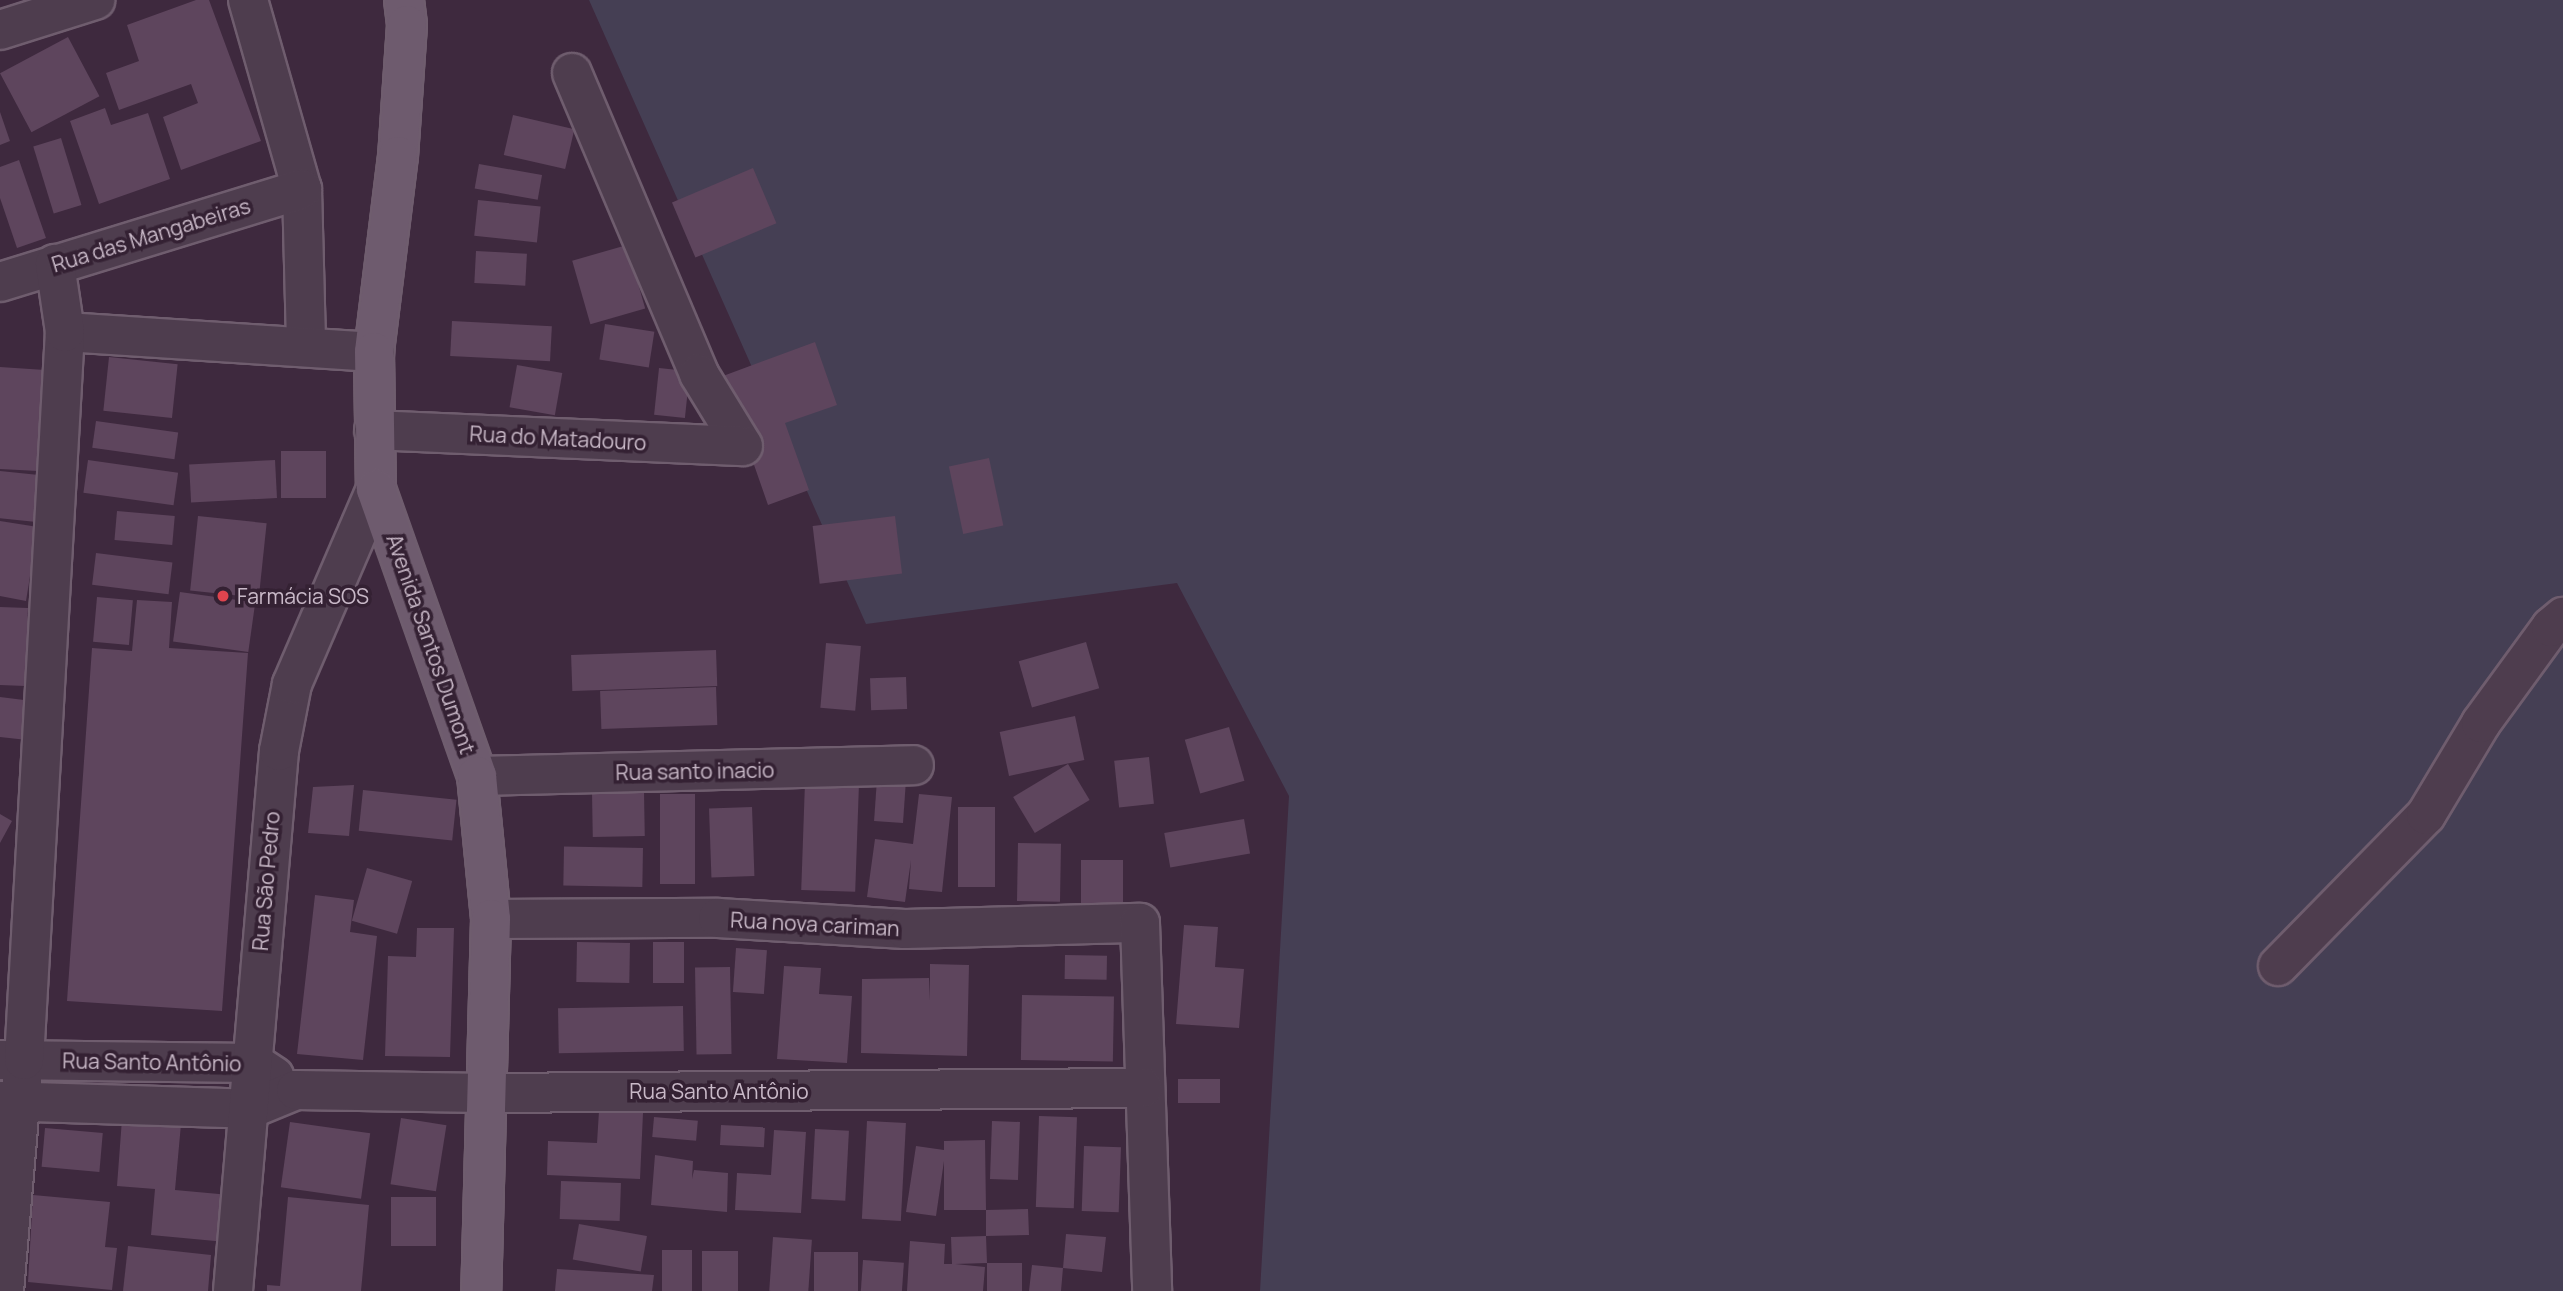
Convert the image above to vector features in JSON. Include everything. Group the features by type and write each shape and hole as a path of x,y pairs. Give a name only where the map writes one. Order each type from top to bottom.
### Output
{"main road":[{"name":"Avenida Santos Dumont","path":"404,0 407,25 398,156 374,352 376,489 477,776 491,919 481,1291"}],"street":[{"path":"0,30 95,0"},
{"path":"248,0 302,190 306,345"},
{"name":"Rua do Matadouro","path":"374,430 743,446 699,374 572,73"},
{"name":"Rua das Mangabeiras","path":"0,282 302,190"},
{"path":"4,1291 12,1060 65,332 55,264"},
{"path":"65,332 306,345 374,352"},
{"name":"Rua São Pedro","path":"233,1291 254,1063 266,862 279,751 292,684 376,489"},
{"path":"2278,966 2426,815 2481,723 2563,617"},
{"name":"Rua santo inacio","path":"477,776 914,765"},
{"name":"Rua nova cariman","path":"491,919 718,918 905,929 1140,923 1143,1088"},
{"name":"Rua Santo Antônio","path":"12,1060 254,1063 296,1090"},
{"path":"1143,1088 1152,1291"},
{"name":"Rua Santo Antônio","path":"10,1101 250,1109 296,1090 485,1093 1143,1088"}],"shaded area":[{"path":"589,0 2563,0 2563,1291 1260,1291 1289,796 1177,583 866,624"}],"building":[{"path":"196,0 209,0 261,141 181,170 163,117 198,103 191,84 119,110 106,73 139,61 127,25"},
{"path":"68,37 99,96 31,132 0,73"},
{"path":"105,108 111,125 148,113 170,179 99,204 70,121"},
{"path":"0,112 10,141 0,145"},
{"path":"513,115 574,129 565,169 504,155"},
{"path":"61,138 81,205 54,213 33,146"},
{"path":"19,160 46,238 17,248 0,198 0,167"},
{"path":"479,164 542,175 538,200 475,189"},
{"path":"753,168 776,223 695,258 672,202"},
{"path":"478,200 541,207 537,242 474,236"},
{"path":"627,245 645,308 590,324 572,261"},
{"path":"476,251 527,254 525,286 474,283"},
{"path":"452,321 552,326 550,361 450,356"},
{"path":"605,324 654,332 649,367 599,360"},
{"path":"815,342 837,405 785,423 809,490 768,505 723,376"},
{"path":"109,357 178,364 172,418 103,411"},
{"path":"517,365 562,373 555,415 510,407"},
{"path":"0,367 45,370 38,471 0,469"},
{"path":"659,368 690,371 685,418 654,415"},
{"path":"96,421 178,433 174,459 92,448"},
{"path":"281,451 326,451 326,498 281,498"},
{"path":"989,458 1003,525 963,534 949,467"},
{"path":"88,460 178,473 174,505 83,493"},
{"path":"275,460 277,498 191,502 189,465"},
{"path":"0,471 44,476 39,522 0,518"},
{"path":"117,511 175,516 172,545 114,540"},
{"path":"198,516 267,523 259,598 190,591"},
{"path":"895,516 902,574 820,584 813,526"},
{"path":"0,521 38,527 26,601 0,596"},
{"path":"96,553 172,562 169,594 92,585"},
{"path":"180,592 255,603 248,652 173,642"},
{"path":"97,597 133,600 129,645 93,642"},
{"path":"137,600 172,602 169,648 248,653 222,1011 67,1001 92,648 132,651"},
{"path":"0,607 28,608 25,686 0,685"},
{"path":"1086,642 1099,688 1032,707 1019,661"},
{"path":"826,643 861,646 855,711 820,708"},
{"path":"716,650 717,686 572,691 571,655"},
{"path":"906,677 907,709 871,710 870,678"},
{"path":"716,687 717,725 601,729 600,691"},
{"path":"0,697 32,701 27,740 0,737"},
{"path":"1075,716 1084,760 1009,776 1000,732"},
{"path":"1229,727 1244,781 1200,794 1185,740"},
{"path":"1149,757 1154,804 1119,807 1114,761"},
{"path":"1068,764 1090,800 1035,833 1013,797"},
{"path":"877,779 906,781 903,823 874,821"},
{"path":"805,782 859,784 855,892 801,890"},
{"path":"354,785 349,836 308,833 313,787"},
{"path":"363,790 456,800 452,841 359,831"},
{"path":"644,792 645,836 593,837 592,793"},
{"path":"660,794 695,794 695,884 660,884"},
{"path":"919,794 952,797 942,892 909,889 911,860 905,902 867,897 875,839 913,844"},
{"path":"752,807 754,876 711,877 709,809"},
{"path":"958,807 995,807 995,887 958,887"},
{"path":"0,814 12,821 0,843"},
{"path":"1244,819 1250,853 1170,868 1164,833"},
{"path":"1018,843 1061,844 1060,902 1017,901"},
{"path":"564,847 643,848 642,887 563,886"},
{"path":"1081,860 1123,860 1123,916 1081,916"},
{"path":"367,868 412,881 397,934 352,921"},
{"path":"315,895 354,900 350,932 377,936 363,1060 297,1054"},
{"path":"1184,925 1218,927 1215,967 1244,969 1239,1028 1176,1024"},
{"path":"417,928 454,928 450,1057 385,1056 388,956 416,957"},
{"path":"577,942 630,943 629,983 576,982"},
{"path":"653,942 684,942 684,983 653,983"},
{"path":"736,948 767,950 764,994 733,992"},
{"path":"1065,955 1107,956 1107,980 1065,979"},
{"path":"930,964 969,965 967,1056 861,1053 862,979 929,978 930,1001"},
{"path":"784,966 821,968 819,994 852,996 847,1063 777,1059"},
{"path":"730,967 732,1054 697,1055 695,968"},
{"path":"1022,995 1114,997 1113,1062 1021,1060"},
{"path":"683,1006 684,1051 559,1053 558,1008"},
{"path":"1178,1079 1220,1079 1220,1103 1178,1103"},
{"path":"599,1111 643,1113 640,1179 547,1175 548,1141 597,1143"},
{"path":"1039,1116 1077,1117 1074,1208 1036,1207"},
{"path":"654,1117 698,1121 696,1141 652,1137"},
{"path":"401,1118 446,1125 436,1191 391,1184"},
{"path":"122,1119 181,1124 175,1190 230,1195 226,1242 151,1235 155,1189 117,1186"},
{"path":"867,1121 906,1123 901,1221 862,1219"},
{"path":"992,1121 1020,1122 1018,1180 990,1179"},
{"path":"290,1122 370,1133 361,1199 281,1187"},
{"path":"721,1125 765,1127 764,1147 720,1145"},
{"path":"45,1128 103,1133 99,1172 42,1167"},
{"path":"815,1129 849,1131 845,1201 811,1199"},
{"path":"774,1130 806,1132 801,1213 735,1210 737,1173 771,1175"},
{"path":"985,1140 986,1210 944,1210 944,1161 936,1216 906,1212 916,1146 944,1150 944,1141"},
{"path":"1084,1146 1121,1147 1119,1212 1082,1211"},
{"path":"655,1155 693,1161 692,1179 694,1170 728,1173 727,1212 651,1205"},
{"path":"561,1181 621,1183 620,1221 560,1219"},
{"path":"33,1195 110,1202 105,1247 117,1248 112,1290 28,1282"},
{"path":"288,1197 369,1205 361,1291 267,1291 267,1285 280,1286"},
{"path":"391,1197 436,1197 436,1246 391,1246"},
{"path":"1028,1209 1029,1235 986,1236 986,1210"},
{"path":"579,1224 647,1236 641,1271 573,1259"},
{"path":"1066,1234 1106,1237 1102,1272 1063,1268"},
{"path":"986,1236 987,1263 955,1264 985,1267 983,1291 907,1291 910,1241 945,1244 944,1264 952,1264 951,1237"},
{"path":"773,1237 812,1240 808,1291 769,1291"},
{"path":"128,1246 211,1255 208,1291 123,1291"},
{"path":"662,1250 692,1250 692,1291 662,1291"},
{"path":"702,1251 738,1251 738,1291 702,1291"},
{"path":"814,1252 858,1252 858,1291 814,1291"},
{"path":"863,1260 904,1263 902,1291 861,1291"},
{"path":"987,1263 1022,1263 1022,1291 987,1291"},
{"path":"1032,1265 1063,1268 1061,1291 1029,1291"},
{"path":"557,1269 654,1275 652,1291 555,1291"}],"place":[{"name":"Farmácia SOS","path":"223,596"}]}
